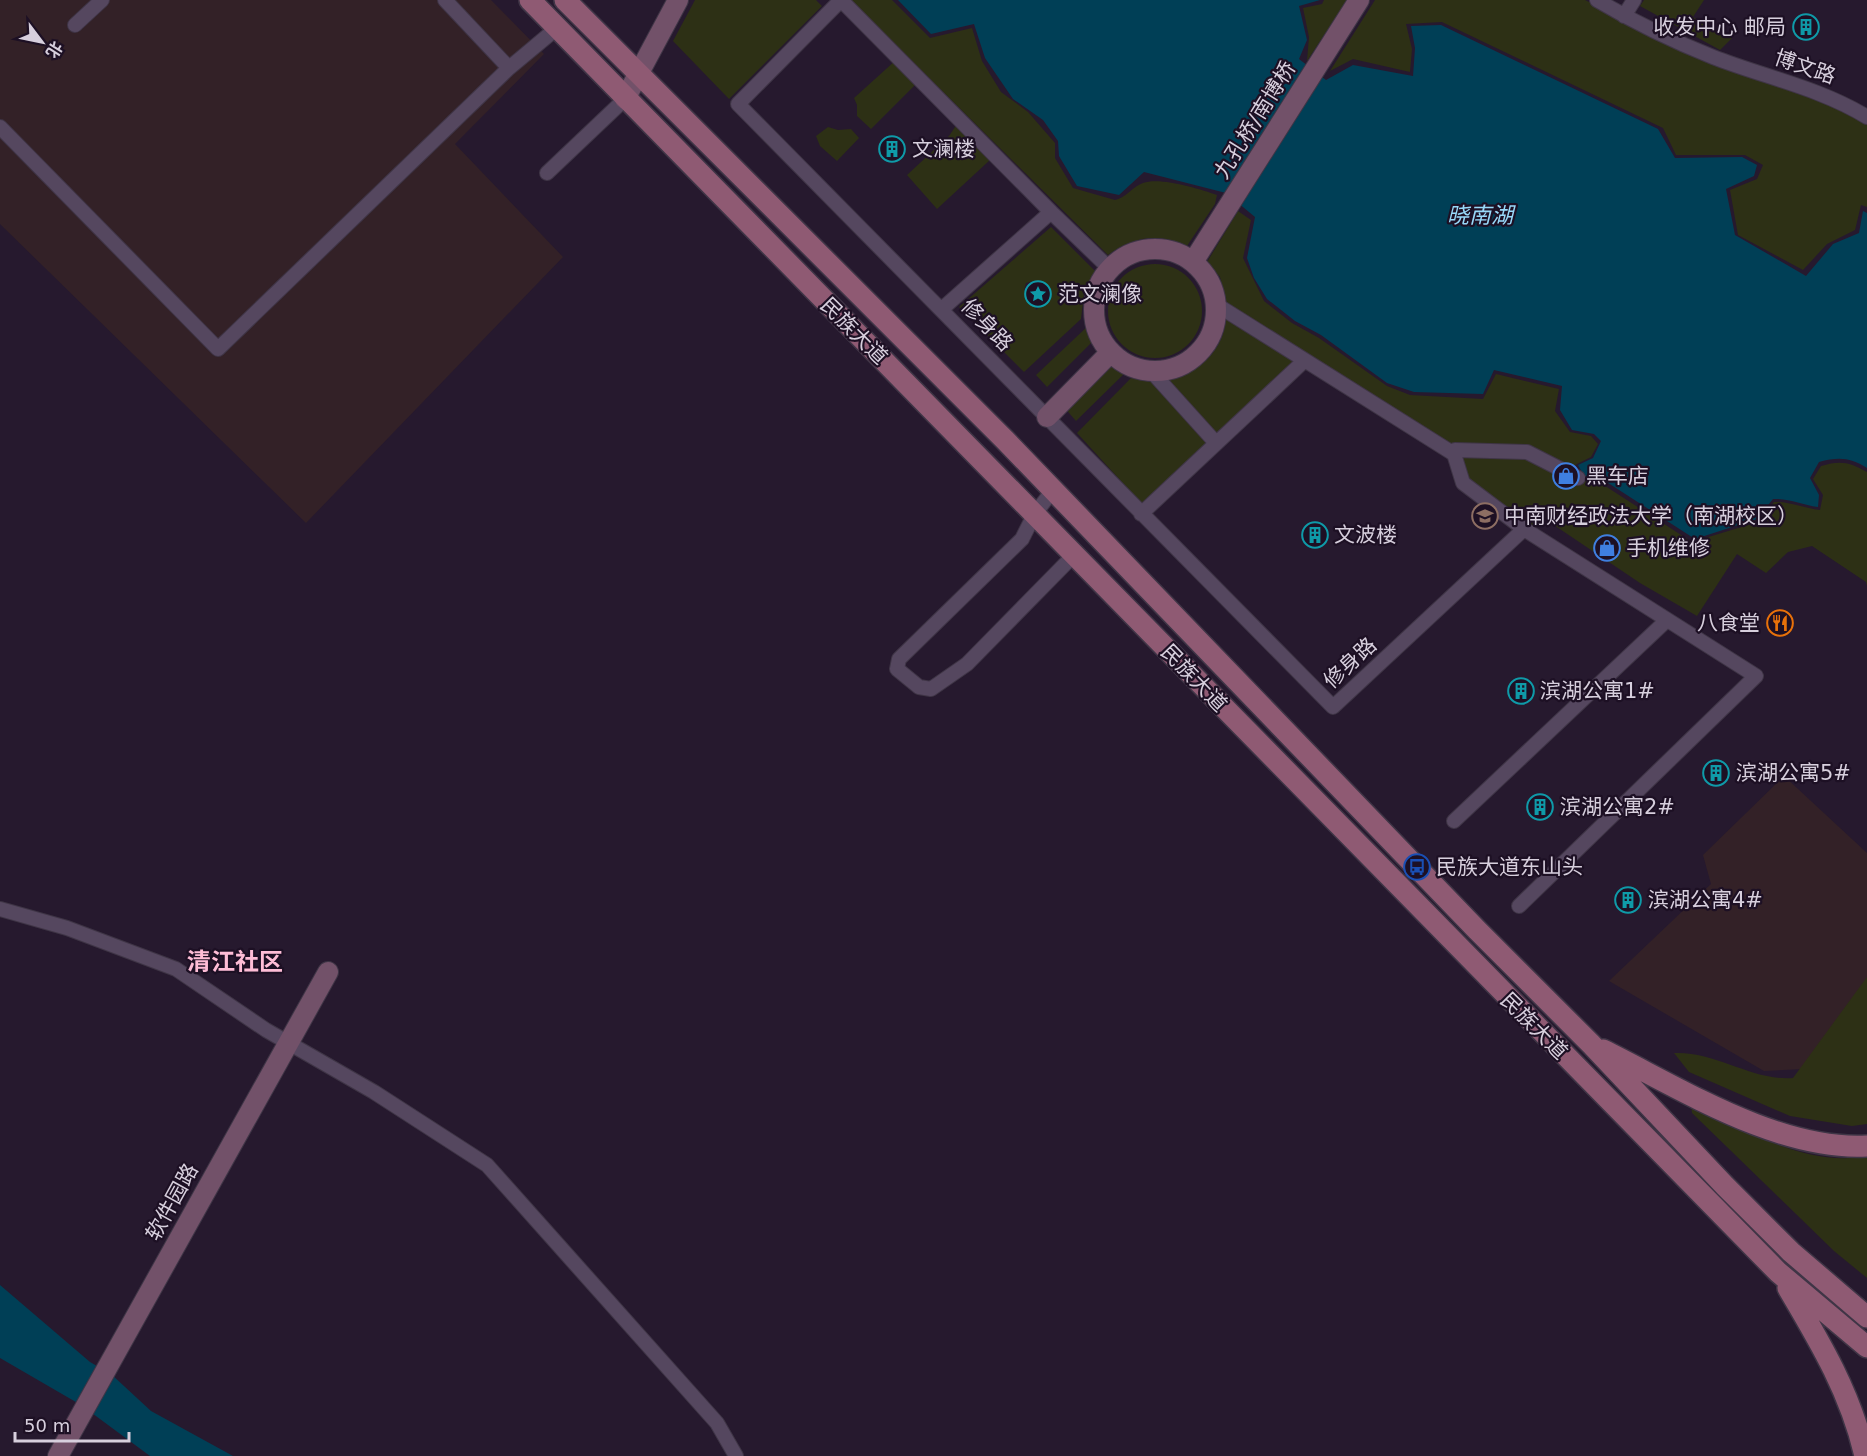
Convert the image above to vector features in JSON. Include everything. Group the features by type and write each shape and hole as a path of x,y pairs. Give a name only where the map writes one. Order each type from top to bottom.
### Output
{"main road":[{"name":"民族大道","path":"530,0 1778,1272 1867,1347"},
{"name":"民族大道","path":"565,0 1053,490 1791,1252 1867,1317"},
{"path":"625,99 678,0"},
{"name":"九孔桥/南博桥","path":"1193,262 1359,0"},
{"path":"1151,249 1171,251 1193,262 1207,276 1217,304 1213,332 1196,356 1172,370 1151,371 1130,366 1110,353 1100,337 1094,320 1097,293 1110,269 1132,253 1151,249"},
{"path":"1047,417 1110,353"},
{"name":"软件园路","path":"58,1456 328,972"},
{"path":"1591,1044 1717,1106 1774,1130 1820,1143 1847,1147 1867,1146"},
{"path":"1778,1272 1837,1373 1848,1397 1865,1456"}],"street":[{"path":"75,25 102,0"},
{"path":"445,0 510,68"},
{"name":"修身路","path":"1110,269 841,0 738,104 1333,707 1524,528"},
{"name":"博文路","path":"1597,0 1624,16 1712,57 1846,104 1867,117"},
{"path":"1624,16 1634,0"},
{"path":"0,127 218,349 510,68 557,28"},
{"path":"547,174 625,99"},
{"path":"942,309 1051,212"},
{"path":"1217,304 1454,454 1463,483 1524,528 1756,676 1519,906"},
{"path":"1141,514 1304,360"},
{"path":"1151,371 1216,443"},
{"path":"1455,450 1527,452 1578,478"},
{"path":"1053,490 1034,514 1022,539 899,659 897,669 906,679 919,687 931,689 968,664 1074,555"},
{"path":"1454,820 1667,620"},
{"path":"0,909 68,928 160,961 176,969 266,1030 374,1092 487,1165 717,1423 736,1456"}],"shaded area":[{"path":"0,0 491,0 544,54 455,144 563,257 306,523 0,224"},
{"path":"1784,776 1867,853 1867,986 1803,1069 1764,1071 1609,981 1711,884 1703,855"}],"green space":[{"path":"695,0 816,0 822,6 729,99 673,41"},
{"path":"850,0 892,0 930,38 972,28 982,61 1001,92 1028,112 1055,143 1055,158 1073,188 1115,200 1143,183 1170,183 1217,195 1215,204 1187,246 1166,239 1146,238 1127,244 1108,255"},
{"path":"1324,0 1347,0 1307,61 1309,37 1303,8 1322,4"},
{"path":"1375,0 1585,0 1705,60 1846,111 1867,124 1867,207 1861,205 1855,230 1827,244 1803,270 1738,235 1730,190 1757,179 1763,165 1745,155 1676,155 1663,128 1442,22 1406,24 1412,49 1410,72 1353,59 1330,71"},
{"path":"1644,0 1704,0 1693,17 1732,38 1720,50 1640,6"},
{"path":"896,60 917,83 871,129 857,116 857,105 854,98"},
{"path":"957,124 990,160 937,209 907,175 949,136"},
{"path":"828,127 838,130 851,129 859,138 837,161 820,146 816,136"},
{"path":"1238,211 1251,220 1243,258 1264,301 1292,323 1319,338 1387,386 1410,395 1483,399 1496,374 1559,389 1555,411 1570,432 1591,436 1598,444 1591,457 1575,465 1585,479 1599,482 1692,542 1758,522 1774,502 1820,510 1823,495 1813,479 1821,466 1845,463 1867,472 1867,586 1866,582 1812,546 1788,552 1766,573 1737,554 1697,616 1640,583 1542,517 1530,527 1469,482 1455,450 1227,304 1220,277 1207,262"},
{"path":"1051,227 1095,271 1084,293 1081,319 1024,372 959,307","holes":["1034,281 1050,289 1050,298 1036,310 1035,304 1024,290 1026,283"]},
{"path":"1155,264 1173,267 1188,278 1199,293 1202,311 1199,329 1188,344 1173,355 1155,358 1137,355 1122,344 1111,329 1108,311 1111,293 1122,278 1137,267"},
{"path":"1226,318 1296,361 1216,436 1169,380 1190,372 1208,358 1220,340"},
{"path":"1089,325 1094,340 1047,387 1036,375"},
{"path":"1112,360 1128,370 1076,421 1063,406"},
{"path":"1131,378 1152,382 1208,443 1143,505 1077,433"},
{"path":"1867,977 1867,1124 1852,1126 1790,1116 1689,1072 1674,1053 1705,1056 1763,1075 1793,1078"},
{"path":"1691,1105 1754,1135 1799,1151 1844,1158 1867,1156 1867,1278 1834,1251 1692,1113"}],"water":[{"name":"晓南湖","path":"898,0 1320,0 1299,6 1307,40 1299,59 1326,80 1353,65 1413,76 1415,48 1411,26 1441,25 1658,129 1675,158 1742,157 1757,165 1754,176 1726,189 1735,235 1806,276 1833,244 1859,233 1863,211 1867,213 1867,468 1844,459 1819,462 1810,478 1819,495 1818,507 1773,499 1757,519 1695,539 1602,479 1584,476 1578,465 1593,458 1601,441 1594,434 1572,430 1560,410 1562,386 1494,370 1483,394 1414,392 1387,383 1321,335 1295,321 1267,299 1254,278 1247,258 1255,217 1226,193 1144,172 1119,195 1077,186 1059,156 1058,141 1043,120 1013,99 985,58 974,24 931,34"},
{"path":"0,1285 90,1362 111,1374 151,1411 233,1456 150,1456 81,1405 0,1358"}],"place":[{"name":"收发中心 邮局","path":"1806,27"},
{"name":"文澜楼","path":"892,149"},
{"name":"范文澜像","path":"1038,294"},
{"name":"黑车店","path":"1566,476"},
{"name":"中南财经政法大学（南湖校区）","path":"1485,516"},
{"name":"文波楼","path":"1315,535"},
{"name":"手机维修","path":"1607,548"},
{"name":"八食堂","path":"1780,623"},
{"name":"滨湖公寓1#","path":"1521,691"},
{"name":"滨湖公寓5#","path":"1716,773"},
{"name":"滨湖公寓2#","path":"1540,807"},
{"name":"民族大道东山头","path":"1417,867"},
{"name":"滨湖公寓4#","path":"1628,900"}],"district":[{"name":"清江社区","path":"235,962"}]}
